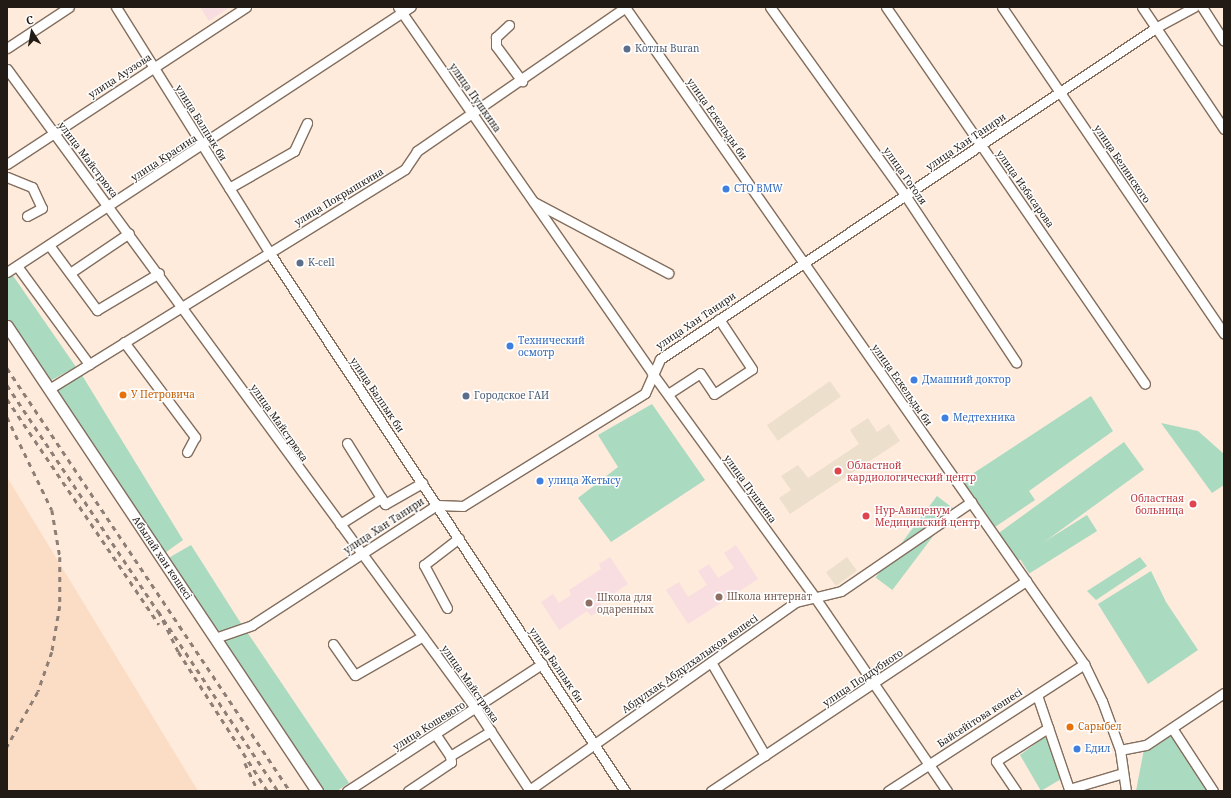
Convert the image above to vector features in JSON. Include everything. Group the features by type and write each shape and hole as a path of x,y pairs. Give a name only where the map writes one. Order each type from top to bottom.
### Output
{"main road":[{"name":"Абылай хан көшесі","path":"7,326 317,791"}],"street":[{"path":"7,48 69,7"},
{"name":"улица Балпык би","path":"116,7 268,252 459,538 625,791"},
{"name":"улица Ауэзова","path":"7,164 246,7"},
{"name":"улица Красина","path":"7,272 203,146 401,10 412,7"},
{"name":"улица Покрышкина","path":"49,389 268,252 405,170 417,152 473,116 626,7"},
{"name":"улица Ескельды би","path":"626,7 1084,664 1102,701 1120,750 1126,791"},
{"name":"улица Гоголя","path":"770,7 905,195 1016,362"},
{"name":"улица Избасарова","path":"886,7 1145,384"},
{"name":"улица Белинского","path":"1002,7 1224,334"},
{"path":"1142,7 1224,129"},
{"name":"улица Хан Танири","path":"215,638 252,625 437,505 463,506 645,393 652,373 660,358 1156,27 1194,7"},
{"path":"1202,7 1224,41"},
{"name":"улица Пушкина","path":"401,10 652,373 816,599 873,685 947,791"},
{"path":"509,25 496,37 496,46 522,81"},
{"name":"улица Майстрюка","path":"7,69 183,305 340,524 363,553 476,709 529,791"},
{"path":"229,188 294,151 307,123"},
{"path":"7,177 32,187 42,208 27,216"},
{"name":"улица Пушкина","path":"533,202 668,273"},
{"path":"70,273 129,234"},
{"path":"49,245 97,310 159,273"},
{"path":"17,266 89,364"},
{"path":"668,394 700,373 714,394 752,369 719,319"},
{"path":"124,342 195,437 187,452"},
{"path":"346,443 385,504 422,483"},
{"path":"340,524 381,498"},
{"name":"Абдұлхақ Абдұлхалықов көшесі","path":"529,791 796,602 816,599 841,591 971,502"},
{"path":"446,608 424,565 459,538"},
{"name":"улица Поддубного","path":"710,791 873,685 1026,581"},
{"path":"333,644 355,675 423,636"},
{"path":"711,662 765,755"},
{"name":"улица Кошевого","path":"346,791 436,735 542,664"},
{"name":"Байсейітова көшесі","path":"888,791 1084,664"},
{"path":"1120,750 1146,745 1224,693"},
{"path":"1037,695 1067,790 1123,773"},
{"path":"1016,791 996,760 1048,728"},
{"path":"1172,728 1213,791"},
{"path":"450,756 491,731"},
{"path":"408,791 451,762 450,756 436,735"}],"shaded area":[{"path":"200,7 230,7 209,21"},
{"path":"830,381 841,397 778,441 767,425"},
{"name":"Областной кардиологический центр","path":"868,418 877,432 889,424 900,441 790,514 779,498 791,490 781,476 798,465 808,478 859,444 850,430"},
{"path":"7,477 198,791 7,791"},
{"path":"736,545 758,579 688,624 666,590 679,582 688,597 707,585 698,571 709,564 718,578 734,568 724,553"},
{"path":"610,557 628,584 600,603 603,608 591,616 587,611 559,630 541,602 553,594 559,603 571,595 569,590 601,569 599,564"},
{"path":"847,557 857,571 836,586 826,572"}],"green space":[{"path":"7,267 76,367 48,382 7,318"},
{"path":"80,372 183,540 162,555 53,391"},
{"path":"1091,396 1113,431 1029,491 1035,500 992,529 960,482"},
{"path":"652,404 705,480 611,542 578,498 618,467 598,435"},
{"path":"1161,423 1198,431 1224,454 1224,485 1212,493"},
{"path":"1124,442 1144,470 1015,563 995,535"},
{"path":"937,496 954,509 892,590 876,577"},
{"path":"1087,515 1097,531 1029,574 1019,557"},
{"path":"191,545 242,625 215,633 165,560"},
{"path":"1140,557 1147,566 1096,600 1087,591"},
{"path":"1151,571 1166,602 1198,650 1148,684 1098,604"},
{"path":"247,632 349,783 337,791 323,791 222,641"},
{"path":"1171,732 1213,791 1136,791 1144,749"},
{"path":"1046,736 1061,779 1041,791 1020,755"}],"railway":[{"path":"7,368 290,791"},
{"path":"7,385 158,611"},
{"path":"7,399 159,624"},
{"path":"7,417 52,510 60,557 60,606 52,652 38,692 7,747"},
{"path":"267,791 178,652 158,611 278,791"},
{"path":"245,763 258,791"}],"place":[{"name":"Котлы Buran","path":"627,49"},
{"name":"СТО BMW","path":"726,189"},
{"name":"K-cell","path":"300,263"},
{"name":"Технический осмотр","path":"510,346"},
{"name":"Дмашний доктор","path":"914,380"},
{"name":"У Петровича","path":"123,395"},
{"name":"Городское ГАИ","path":"466,396"},
{"name":"Медтехника","path":"945,418"},
{"name":"Областной кардиологический центр","path":"838,471"},
{"name":"улица Жетысу","path":"540,481"},
{"name":"Областная больница","path":"1193,504"},
{"name":"Нур-Авиценум Медицинский центр","path":"866,516"},
{"name":"Школа интернат","path":"719,597"},
{"name":"Школа для одаренных","path":"589,603"},
{"name":"Сарыбел","path":"1070,727"},
{"name":"Едил","path":"1077,749"}]}
